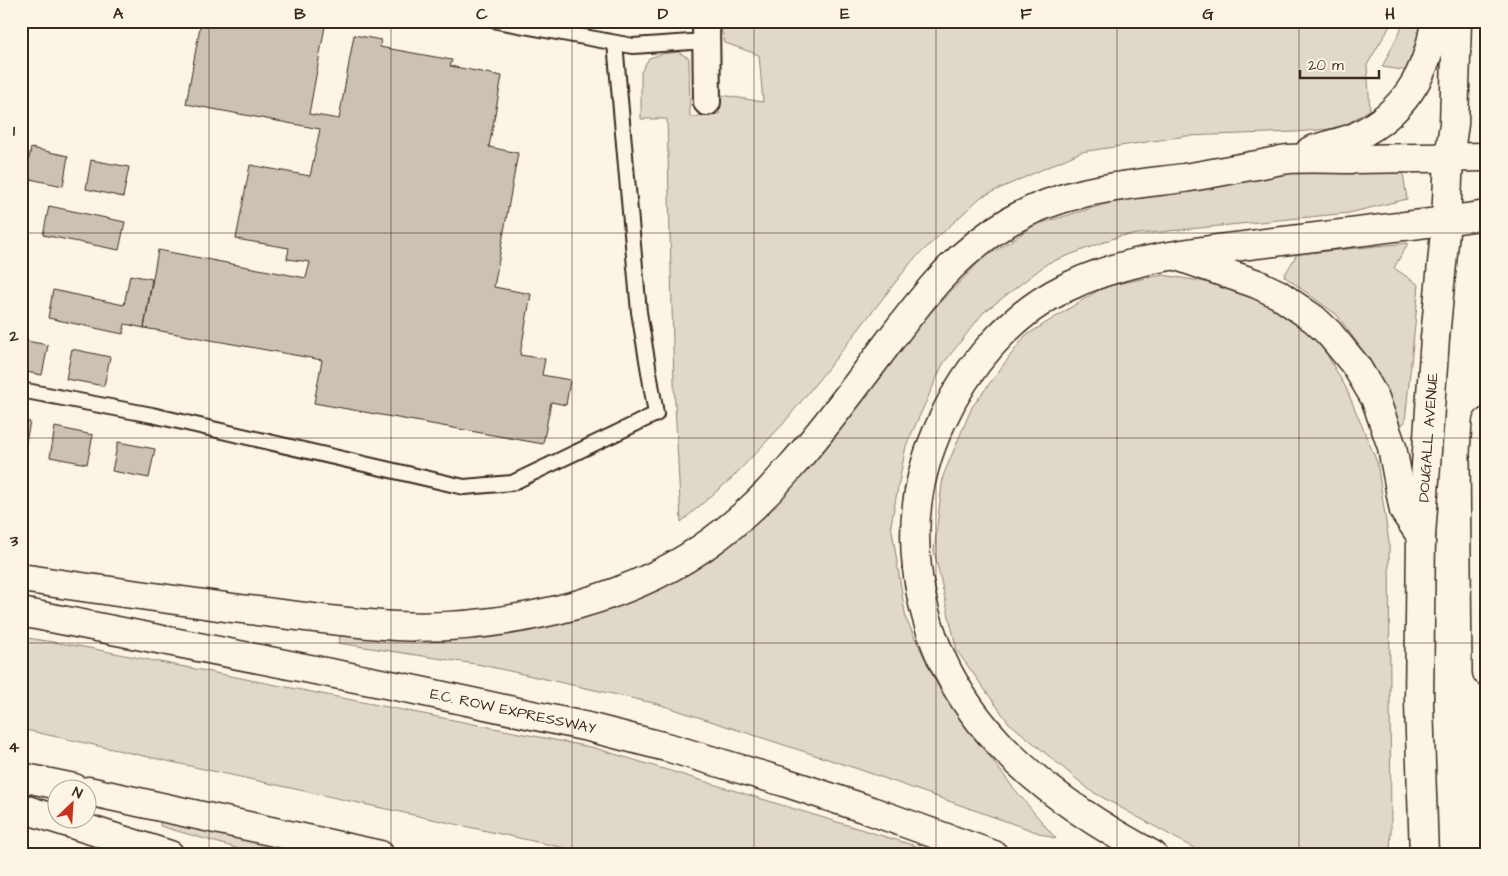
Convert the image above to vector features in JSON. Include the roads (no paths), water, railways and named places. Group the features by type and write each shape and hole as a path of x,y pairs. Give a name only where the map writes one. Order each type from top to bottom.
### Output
{"main road":[{"path":"1288,159 1353,137 1376,124 1395,109 1409,93 1424,67 1430,50 1435,21"},
{"name":"DOUGALL AVENUE","path":"1424,855 1419,703 1421,536 1435,338 1446,221 1449,158 1454,124 1457,21"},
{"path":"21,578 261,611 398,626 446,626 493,621 540,614 578,605 613,594 677,564 702,548 749,511 770,490 833,417 929,289 954,262 1013,219 1046,204 1080,192 1188,177 1288,159 1487,157"},
{"path":"1153,855 1126,841 1083,814 1049,789 1014,759 987,731 966,702 937,649 927,622 918,581 915,526 919,491 925,464 936,433 953,398 986,350 1032,308 1062,289 1122,265 1173,255 1487,215"},
{"path":"1173,255 1257,284 1278,294 1314,319 1329,333 1356,366 1375,398 1392,447 1404,511 1421,536"},
{"path":"1487,422 1487,672"},
{"name":"E.C. ROW EXPRESSWAY","path":"21,612 411,689 615,734 670,748 784,782 994,855"},
{"path":"21,777 48,783"},
{"path":"98,794 380,855"},
{"path":"21,808 170,855"}],"street":[{"path":"706,31 707,102"}],"lane":[{"path":"497,21 633,46 706,31"},
{"path":"21,390 152,415 464,487 512,483 656,414 639,312 616,43"}]}
